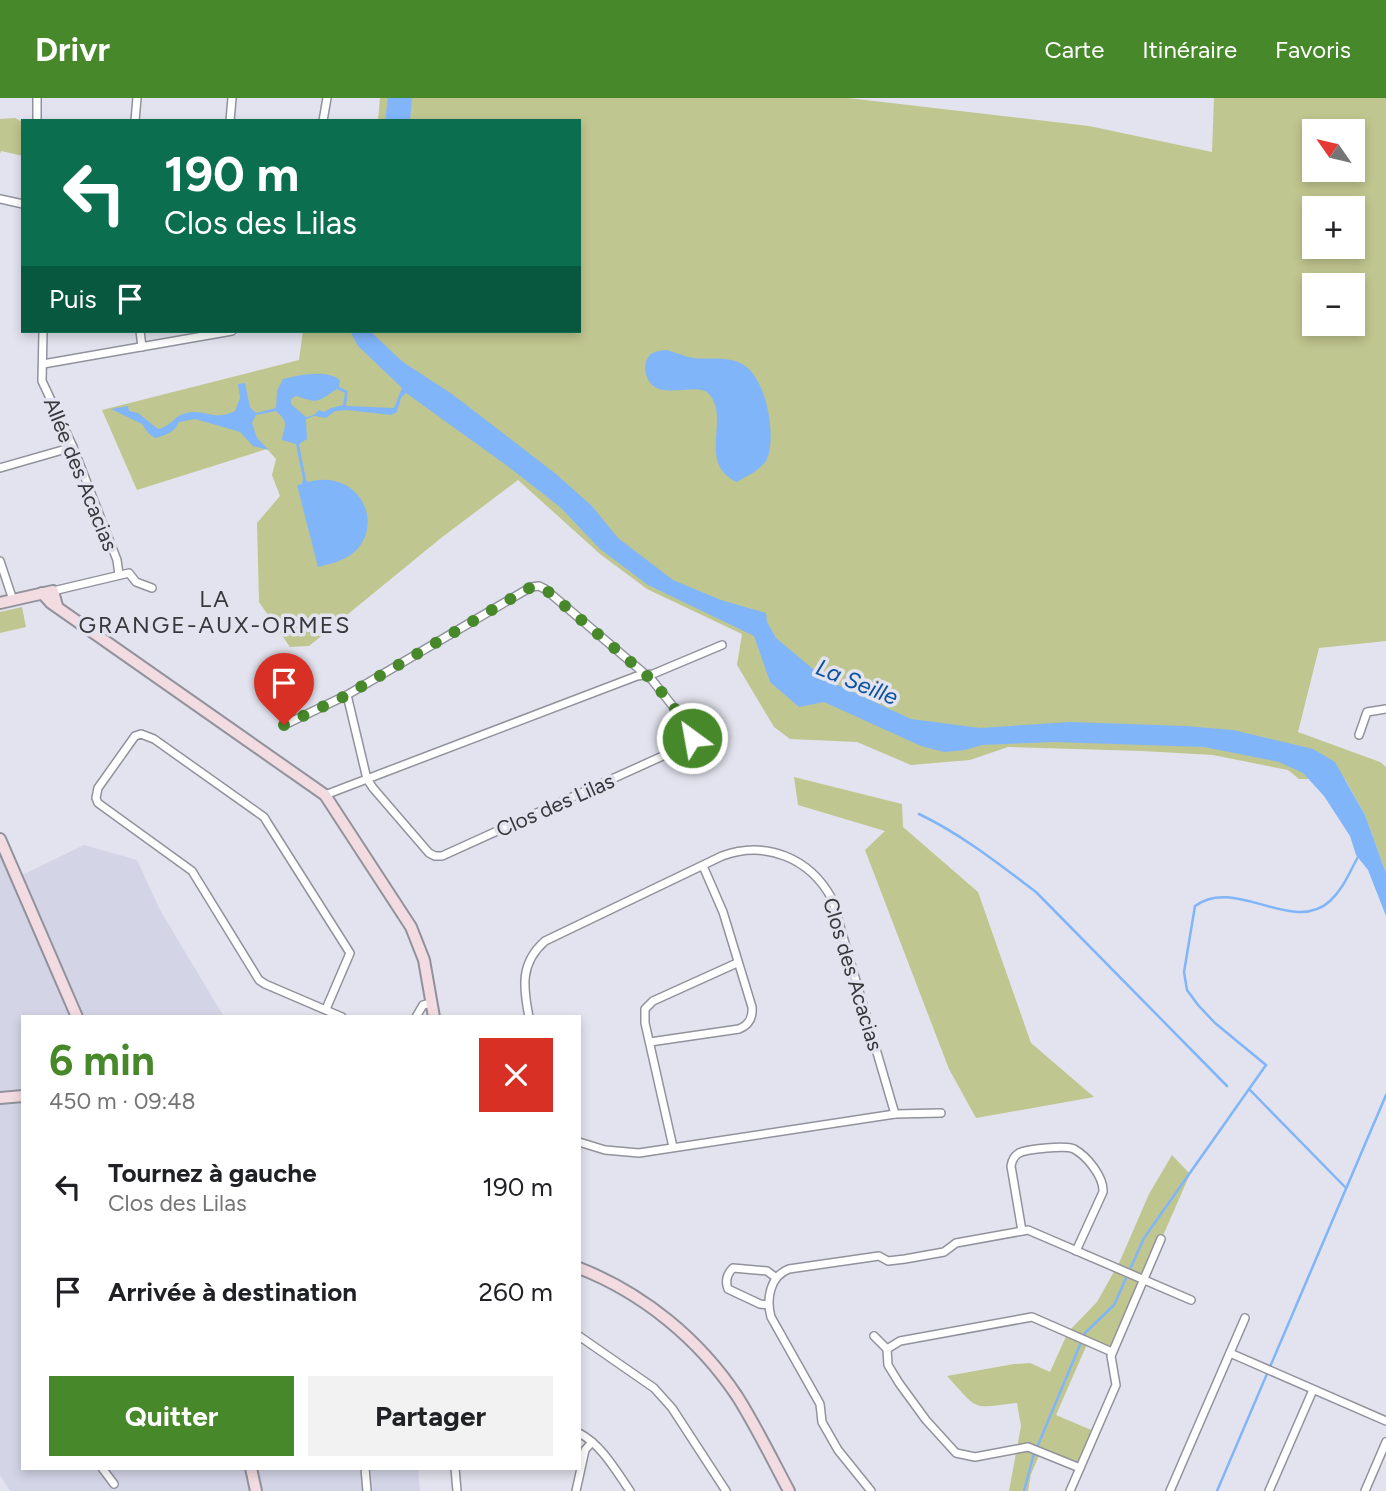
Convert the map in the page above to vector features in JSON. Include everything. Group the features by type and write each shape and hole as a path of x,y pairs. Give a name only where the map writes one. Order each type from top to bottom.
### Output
{"street":[{"path":"37,98 37,119"},
{"path":"135,119 137,98"},
{"path":"230,119 232,98"},
{"path":"323,119 327,98"},
{"path":"0,199 21,204"},
{"name":"Allée des Acacias","path":"43,333 42,381 73,447 117,560 119,575"},
{"path":"140,333 142,347"},
{"path":"43,364 221,333"},
{"path":"0,468 73,447"},
{"path":"0,561 13,600"},
{"path":"0,603 129,573 136,582 152,588"},
{"name":"Clos des Lilas","path":"284,725 347,695 535,586 545,589 645,674 691,729 692,738 687,745 442,856 435,856 429,853 367,779 347,695"},
{"path":"47,592 57,606 325,795 411,927 424,960 434,1015"},
{"path":"325,795 645,674 653,674 722,645"},
{"path":"1359,735 1367,712 1386,709"},
{"path":"132,726 135,736"},
{"path":"326,1009 350,953 264,817 153,738 141,734 135,736 98,788 98,803 192,872 259,980 338,1015"},
{"path":"0,839 76,1015"},
{"name":"Clos des Acacias","path":"529,1015 524,975 529,959 545,941 731,852 762,850 791,858 808,869 822,883 836,909 895,1114"},
{"path":"650,1042 739,1029 750,1021 752,1010 723,912 703,866"},
{"path":"673,1147 644,1016 647,1006 737,963"},
{"path":"417,1015 423,1005 431,1003"},
{"path":"0,1098 21,1096"},
{"path":"581,1143 622,1153 639,1153 895,1114 941,1113"},
{"path":"1022,1231 1011,1166 1014,1157 1022,1151 1063,1147 1073,1149 1099,1174 1103,1185 1103,1192 1076,1251"},
{"path":"871,1491 838,1450 822,1422 820,1404 773,1322 768,1305 775,1278 789,1269 879,1256 888,1261 944,1252 956,1242 1022,1231 1034,1232 1191,1300"},
{"path":"1070,1491 1116,1385 1110,1359 1112,1352 1161,1239"},
{"path":"768,1305 728,1289 728,1272 733,1268 767,1271 775,1278"},
{"path":"581,1269 632,1294 672,1324 713,1364 738,1398 789,1491"},
{"path":"887,1349 900,1342 1024,1317 1039,1319 1112,1352"},
{"path":"1170,1491 1245,1318"},
{"path":"874,1336 887,1349 888,1365 899,1383 926,1420 956,1453 970,1457 1021,1448 1037,1449 1080,1468"},
{"path":"581,1337 654,1388 672,1408 726,1491"},
{"path":"1230,1353 1386,1421"},
{"path":"1269,1491 1313,1390"},
{"path":"581,1434 592,1442 630,1491"},
{"path":"581,1468 585,1450 592,1442"},
{"path":"1365,1491 1386,1442"},
{"path":"107,1470 114,1484"},
{"path":"251,1470 256,1491"},
{"path":"365,1470 367,1491"},
{"path":"455,1470 457,1491"},
{"path":"576,1491 581,1470"}],"shaded area":[{"path":"0,839 18,877 84,845 137,860 160,910 223,1015 21,1015 21,1470 418,1470 420,1491 10,1491 0,1475"}],"green space":[{"path":"380,98 848,98 1089,126 1212,152 1214,98 1386,98 1386,641 1319,648 1298,732 1380,762 1386,767 1386,873 1365,815 1345,779 1299,779 1288,770 1213,755 1142,751 1008,747 970,760 911,765 857,742 790,739 774,727 737,665 742,634 647,589 600,554 518,480 441,538 309,646 290,647 259,602 257,523 280,496 272,475 276,459 267,449 137,490 102,410 299,360 303,333 581,333 581,119 378,119"},
{"path":"15,118 21,121 21,156 1,151 0,154 0,119"},
{"path":"22,607 26,627 0,633 0,612"},
{"path":"794,777 902,804 903,827 978,892 1031,1043 1094,1097 976,1118 949,1069 865,850 885,831 798,805"},
{"path":"1172,1155 1190,1174 1112,1352 1088,1342 1056,1415 1096,1432 1080,1468 1041,1451 1031,1474 1028,1491 1009,1491 1021,1426 1017,1403 977,1405 947,1376 1030,1363 1050,1372 1068,1332 1097,1302 1120,1261 1149,1194"}],"water":[{"path":"388,98 412,98 410,119 385,119"},
{"path":"351,333 372,333 403,362 452,394 556,474 592,506 618,538 673,580 721,600 766,613 767,622 776,638 825,679 911,719 980,728 1070,722 1185,726 1233,730 1313,749 1335,762 1365,815 1386,873 1386,916 1368,870 1356,855 1350,836 1324,796 1303,773 1279,762 1204,747 1054,742 982,745 944,752 921,746 824,702 799,707 770,682 754,636 648,585 600,549 560,507 406,393 401,398 397,412 391,415 347,410 335,411 326,418 314,416 306,419 307,439 299,444 306,480 327,480 343,484 355,492 367,517 367,531 361,545 346,558 318,567 297,485 302,484 303,479 296,444 282,440 285,422 276,411 256,415 252,423 257,438 269,450 253,446 240,432 195,419 179,422 166,435 155,438 142,424 111,409 128,406 129,411 138,413 158,429 186,413 221,415 235,411 240,398 238,384 245,383 250,407 256,413 276,408 277,391 283,379 305,375 328,375 340,380 339,387 348,391 346,406 394,408 402,388 358,346","holes":["337,389 345,393 343,405 324,412 319,410 306,417 291,404 291,399 296,396 314,401"]},
{"path":"667,350 688,357 735,361 750,371 763,393 770,422 770,449 765,463 758,469 737,482 725,474 718,464 717,416 715,404 709,394 694,389 664,390 649,381 645,369 647,358 653,353"}],"waterway":[{"path":"919,814 965,840 1036,892 1227,1086"},
{"path":"1024,1491 1033,1457 1085,1333 1114,1305 1144,1238 1266,1065 1215,1023 1187,990 1184,972 1195,906 1211,899 1228,897 1282,910 1315,910 1335,896 1359,855"},
{"path":"1249,1089 1345,1187"},
{"path":"1217,1491 1386,1095"}],"district":[{"name":"LA GRANGE-AUX-ORMES","path":"215,612"}],"route":[{"path":"284,725 347,695 531,587 538,586 545,589 652,680 691,729 692,738"}],"water label":[{"name":"La Seille","path":"857,682"}]}
